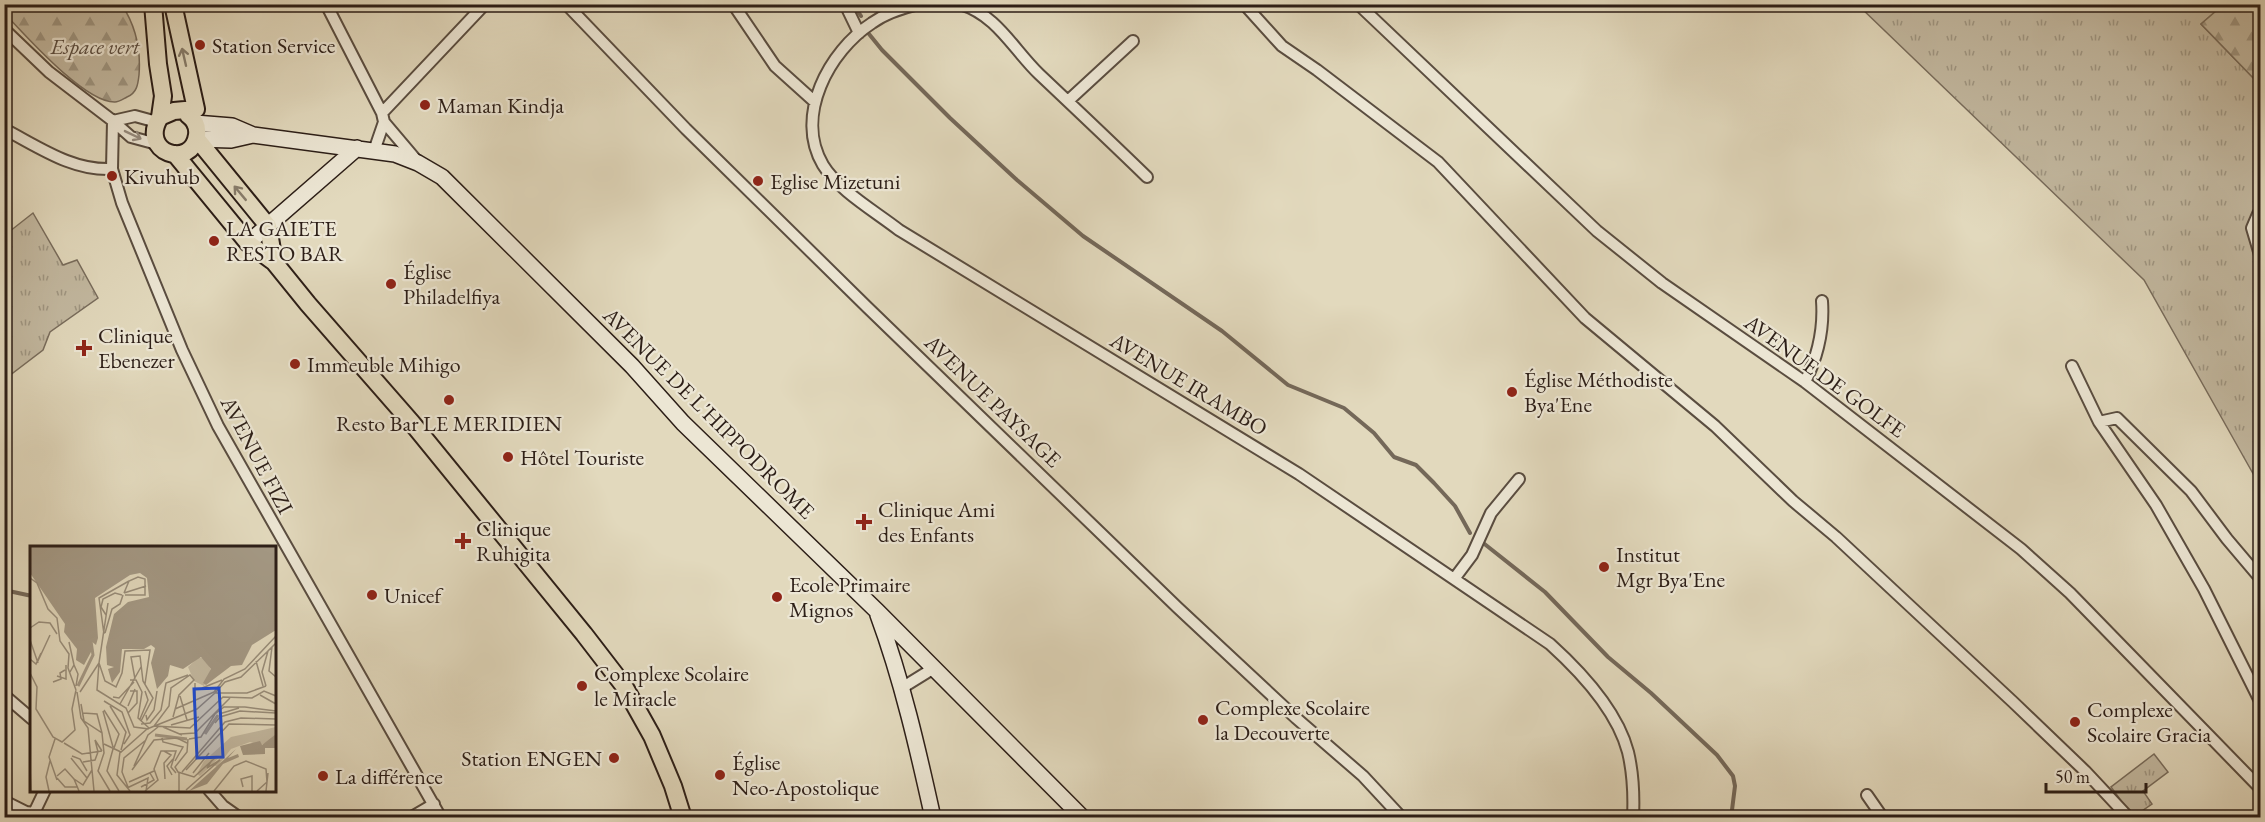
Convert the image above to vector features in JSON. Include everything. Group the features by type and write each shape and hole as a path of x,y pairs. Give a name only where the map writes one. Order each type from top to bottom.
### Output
{"main road":[{"path":"153,4 163,96 155,137 157,144 162,149 175,154 248,243 274,262 412,423 566,610 624,686 652,736 673,786 683,818"},
{"path":"173,4 196,124 188,150 175,154"},
{"path":"158,120 174,111 196,124 268,226 274,262"}],"street":[{"path":"326,4 383,117 418,163"},
{"path":"374,151 383,117 431,58 485,4"},
{"name":"AVENUE PAYSAGE","path":"566,4 686,129 868,308 1178,608 1296,718 1363,776 1402,818"},
{"path":"733,4 776,66 815,102"},
{"path":"845,4 859,33"},
{"name":"AVENUE IRAMBO","path":"919,4 898,9 873,22 844,47 827,74 815,102 811,128 814,149 824,168 840,185 891,224 1299,474 1550,644 1573,666 1606,706 1629,755 1633,818"},
{"path":"960,4 981,12 996,25 1038,72 1147,177"},
{"path":"1244,4 1282,46 1438,162 1585,318 1715,426 1792,501 1836,537 2085,771 2129,818"},
{"name":"AVENUE DE GOLFE","path":"1358,4 1597,231 1637,265 1805,382 2012,543 2070,593 2260,788"},
{"path":"4,29 49,72 131,137 157,144"},
{"path":"1069,100 1132,41"},
{"path":"113,121 135,116 158,120"},
{"name":"AVENUE FIZI","path":"113,121 112,169 122,202 173,327 218,426 441,818"},
{"name":"AVENUE DE L'HIPPODROME","path":"196,124 231,140 254,135 394,154 418,163 442,177 632,366 683,423 877,611 1083,818"},
{"path":"4,129 78,167 95,170 112,169"},
{"path":"248,243 357,148"},
{"path":"2260,216 2258,214 2252,228 2260,255"},
{"path":"1805,382 1816,354 1821,331 1822,301"},
{"path":"2072,366 2099,422 2156,506 2204,589 2260,701"},
{"path":"2099,422 2117,418 2166,465 2191,491 2260,578"},
{"path":"1454,579 1472,555 1491,513 1519,479"},
{"path":"877,611 890,648 933,818"},
{"path":"900,689 934,669"},
{"path":"4,695 30,717"},
{"path":"4,801 26,812 34,813 44,792"},
{"path":"211,792 223,806 240,818"},
{"path":"1867,795 1884,818"},
{"path":"410,818 434,804"}],"green space":[{"name":"Espace vert","path":"4,5 122,5 134,29 138,47 139,75 135,91 115,102 88,92 57,67 27,37 5,14"},
{"path":"1858,5 2223,5 2201,24 2260,85 2260,486 2144,280"},
{"path":"2223,5 2260,5 2260,85 2201,24"},
{"path":"33,213 63,265 77,260 98,298 50,332 43,350 5,379 5,235"},
{"path":"2154,754 2168,772 2143,791 2152,804 2133,817 2111,787"}],"waterway":[{"path":"853,4 861,16"},
{"path":"869,34 950,118 1017,180 1083,236 1222,331 1288,385 1344,408 1374,433 1394,457 1416,465 1455,506 1470,533"},
{"path":"1482,542 1545,592 1608,657 1651,693 1717,755 1733,776 1735,786 1731,818"},
{"path":"4,590 30,596"}],"place":[{"name":"Station Service","path":"200,45"},
{"name":"Maman Kindja","path":"425,105"},
{"name":"Kivuhub","path":"112,176"},
{"name":"Eglise Mizetuni","path":"758,181"},
{"name":"LA GAIETE RESTO BAR","path":"214,241"},
{"name":"Église Philadelfiya","path":"391,284"},
{"name":"Clinique Ebenezer","path":"84,348"},
{"name":"Immeuble Mihigo","path":"295,364"},
{"name":"Église Méthodiste Bya'Ene","path":"1512,392"},
{"name":"Resto Bar LE MERIDIEN","path":"449,400"},
{"name":"Hôtel Touriste","path":"508,457"},
{"name":"Clinique Ami des Enfants","path":"864,522"},
{"name":"Clinique Ruhigita","path":"463,541"},
{"name":"Institut Mgr Bya'Ene","path":"1604,567"},
{"name":"Unicef","path":"372,595"},
{"name":"Ecole Primaire Mignos","path":"777,597"},
{"name":"Complexe Scolaire le Miracle","path":"582,686"},
{"name":"Complexe Scolaire la Decouverte","path":"1203,720"},
{"name":"Complexe Scolaire Gracia","path":"2075,722"},
{"name":"Station ENGEN","path":"614,758"},
{"name":"Église Neo-Apostolique","path":"720,775"},
{"name":"La différence","path":"323,776"}]}
